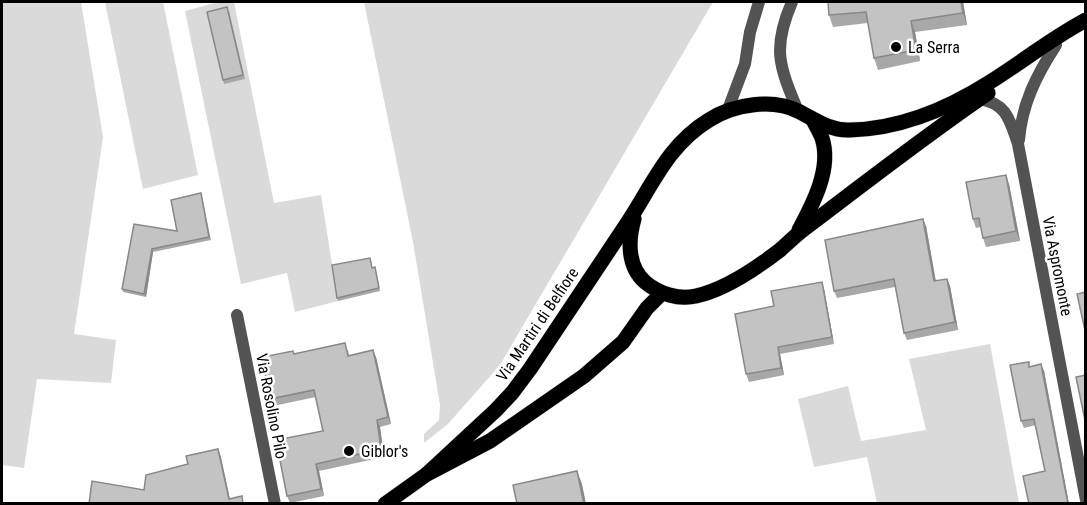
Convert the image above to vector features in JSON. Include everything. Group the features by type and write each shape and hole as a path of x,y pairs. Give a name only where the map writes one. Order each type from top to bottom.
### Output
{"main road":[{"name":"Via Martiri di Belfiore","path":"427,474 512,393 637,207 663,163 684,139 710,119 752,105 774,105 798,111 813,120 840,129 880,128 902,123 936,110 989,82 1086,22"},
{"path":"662,293 679,297 696,296 718,288 759,265 979,99 1086,22"},
{"path":"796,235 814,200 824,160 822,139 813,120"},
{"name":"Via Martiri di Belfiore","path":"385,504 427,474 490,441 584,376 623,342 647,308 662,293 645,282 636,271 631,258 629,236 637,207"}],"street":[{"path":"727,112 745,64 750,32 759,2"},
{"path":"792,2 782,24 778,49 787,85 798,111"},
{"name":"Via Aspromonte","path":"1018,144 1021,118 1026,101 1037,74 1056,45"},
{"name":"Via Aspromonte","path":"979,99 989,100 1005,111 1018,144 1080,445 1086,500"},
{"name":"Via Rosolino Pilo","path":"237,315 275,504"}],"shaded area":[{"path":"2,2 81,2 103,137 74,334 116,340 111,383 37,379 24,468 2,465"},
{"path":"105,2 163,2 198,175 143,189"},
{"path":"218,2 234,2 274,203 321,195 338,301 295,312 287,273 241,284 185,11"},
{"path":"364,2 713,2 500,365 448,424 424,443 424,434 439,420 440,405 413,242"},
{"path":"990,344 1019,503 877,503 867,457 814,467 798,399 848,386 861,441 926,430 909,359"}],"building":[{"name":"La Serra","path":"828,2 961,2 963,13 911,21 916,50 874,58 866,12 829,15"},
{"path":"227,7 243,75 223,80 207,12"},
{"path":"1006,175 1016,231 983,238 979,218 973,219 966,182"},
{"path":"201,193 209,237 152,249 144,294 122,289 134,224 177,231 171,200"},
{"path":"923,219 934,281 947,279 955,322 904,333 894,279 834,291 825,240"},
{"path":"370,258 372,268 375,267 379,288 337,298 332,265"},
{"path":"822,282 832,337 778,347 781,368 746,374 735,314 774,306 771,291"},
{"path":"1086,292 1086,335 1077,294"},
{"path":"345,343 348,356 373,350 388,417 377,420 381,449 316,464 321,489 287,496 276,440 323,431 314,390 270,399 262,357 293,351 294,354"},
{"path":"1029,362 1029,367 1041,364 1068,504 1029,504 1023,476 1045,471 1034,419 1021,421 1010,365"},
{"path":"1086,375 1086,425 1076,377"},
{"path":"218,449 229,499 242,496 243,504 89,504 92,481 144,490 146,475 188,464 186,456"},
{"path":"577,471 584,504 517,504 513,485"}],"place":[{"name":"La Serra","path":"896,47"},
{"name":"Giblor's","path":"349,451"}]}
